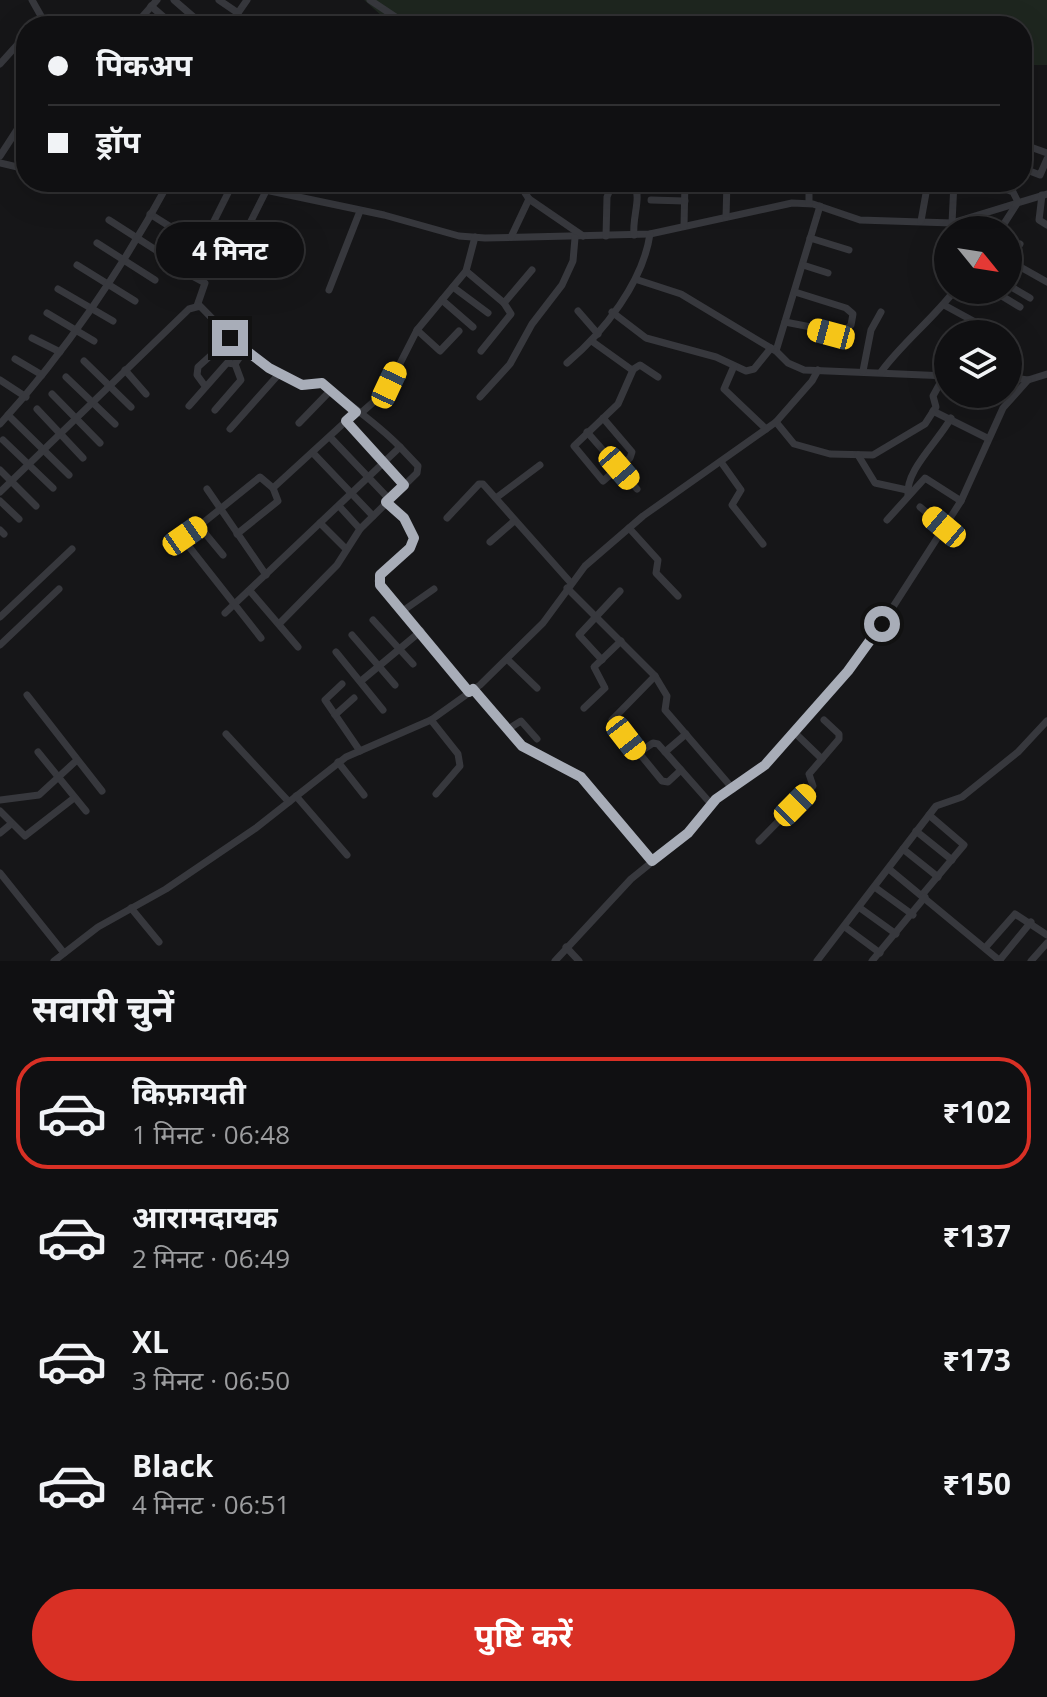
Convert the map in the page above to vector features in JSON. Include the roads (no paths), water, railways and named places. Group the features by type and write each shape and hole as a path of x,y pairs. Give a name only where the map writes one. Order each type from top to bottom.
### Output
{"street":[{"path":"174,0 192,16"},
{"path":"219,0 238,13 247,0"},
{"path":"370,0 394,16"},
{"path":"0,64 16,46"},
{"path":"0,156 16,131"},
{"path":"1032,172 1040,175 1047,156"},
{"path":"69,475 42,449 3,420 26,397 60,352 163,192"},
{"path":"0,492 75,417 197,306 205,283 192,276 190,269 226,192"},
{"path":"234,255 266,192"},
{"path":"271,192 475,237 585,238 650,234 764,207 809,203 860,220 934,222"},
{"path":"524,192 529,199 585,238"},
{"path":"606,236 609,192"},
{"path":"634,235 632,217 638,192"},
{"path":"684,226 685,192"},
{"path":"726,217 727,192"},
{"path":"809,192 809,203"},
{"path":"921,221 926,192"},
{"path":"952,216 954,192"},
{"path":"1013,192 1018,202"},
{"path":"976,216 1045,194 1039,220 1047,225"},
{"path":"511,237 529,199"},
{"path":"651,200 685,201"},
{"path":"1009,216 1018,202"},
{"path":"612,312 646,338 716,357 750,372 774,349 795,292 820,206"},
{"path":"329,290 360,211"},
{"path":"150,214 177,231"},
{"path":"109,220 162,254"},
{"path":"567,363 593,342 638,280 650,234"},
{"path":"273,488 346,421 386,391 417,330 466,271 475,237"},
{"path":"480,397 510,364 532,324 562,285 573,261 575,238"},
{"path":"810,238 849,250"},
{"path":"97,243 155,280"},
{"path":"77,265 135,301"},
{"path":"803,265 828,273"},
{"path":"1022,268 1047,282"},
{"path":"504,303 532,270"},
{"path":"466,271 504,303 511,314 481,351"},
{"path":"638,280 681,294 774,349 788,363 804,370 934,375"},
{"path":"453,287 488,313"},
{"path":"58,289 113,321"},
{"path":"785,322 831,334 842,333 851,325 853,314 846,308 795,292"},
{"path":"1022,293 1030,298"},
{"path":"442,300 473,327"},
{"path":"1015,304 1020,307"},
{"path":"881,372 944,305 972,320"},
{"path":"197,306 207,310 244,351 279,374 305,386 322,383 400,447 419,469 360,529 333,569 279,624"},
{"path":"578,311 598,334"},
{"path":"863,371 871,330 881,312"},
{"path":"47,313 94,341"},
{"path":"417,330 440,351 459,331"},
{"path":"32,338 60,352"},
{"path":"205,386 197,375 198,367 230,338"},
{"path":"593,342 633,370"},
{"path":"235,364 244,351"},
{"path":"15,359 42,375"},
{"path":"84,361 131,407"},
{"path":"189,406 227,363 235,364"},
{"path":"215,410 241,380 235,364"},
{"path":"603,418 631,449 630,458 603,481 575,451 575,443 622,399 633,370 639,365 658,377"},
{"path":"734,366 724,389 766,429"},
{"path":"125,370 146,394"},
{"path":"0,873 59,958 227,848 338,762 431,720 471,691 508,660 549,616 569,586 629,528 776,422 818,370"},
{"path":"230,429 279,374"},
{"path":"1022,379 1047,374"},
{"path":"66,377 115,424"},
{"path":"0,380 26,397"},
{"path":"555,961 597,912 652,861 688,833 712,805 753,776 873,638 961,501 1003,408 1028,380"},
{"path":"299,423 331,390"},
{"path":"52,394 100,443"},
{"path":"776,422 794,444 830,454 877,453 925,424 933,411 934,394"},
{"path":"37,409 83,458"},
{"path":"933,411 987,438"},
{"path":"907,493 916,465 936,443 951,418"},
{"path":"346,421 404,485"},
{"path":"587,432 637,489"},
{"path":"330,437 404,518 414,538 410,548 379,578 380,585 471,691 527,749 560,763 581,777 652,861"},
{"path":"3,440 53,488"},
{"path":"225,613 400,447"},
{"path":"313,453 373,516"},
{"path":"858,455 875,483 907,493"},
{"path":"721,462 742,491 732,500 732,505 763,544"},
{"path":"496,498 540,465"},
{"path":"0,470 36,506"},
{"path":"237,534 278,501 273,488 260,477 185,536 184,544 261,638"},
{"path":"887,520 907,493 925,478 961,501"},
{"path":"447,518 479,484 485,485 513,522 597,618 655,676 667,696 665,710 733,789"},
{"path":"207,489 266,575"},
{"path":"0,501 19,519"},
{"path":"339,506 360,529"},
{"path":"920,507 944,527"},
{"path":"490,542 513,522"},
{"path":"320,523 346,549"},
{"path":"199,526 223,555"},
{"path":"629,528 658,560 656,573 678,596"},
{"path":"0,617 72,549"},
{"path":"0,645 59,589"},
{"path":"404,610 434,589"},
{"path":"250,591 298,647"},
{"path":"602,660 579,635 620,591"},
{"path":"16,602 31,616"},
{"path":"373,620 413,664"},
{"path":"361,681 421,631"},
{"path":"352,635 395,685"},
{"path":"584,708 605,688 594,669 621,641"},
{"path":"336,652 383,710"},
{"path":"508,660 537,688"},
{"path":"655,676 612,720 665,783 681,770"},
{"path":"342,684 325,700 360,751"},
{"path":"27,695 102,791"},
{"path":"335,715 354,698"},
{"path":"431,720 458,754 460,766 436,794"},
{"path":"759,841 813,786 809,775 840,737 824,720"},
{"path":"508,729 521,721 537,739"},
{"path":"817,961 936,806 962,797 1018,752 1047,721"},
{"path":"794,732 822,759"},
{"path":"226,734 347,855"},
{"path":"665,752 686,734"},
{"path":"638,753 655,742 712,805"},
{"path":"38,752 86,811"},
{"path":"0,800 35,796 77,760"},
{"path":"338,762 364,795"},
{"path":"0,811 20,835 27,835 74,798"},
{"path":"872,961 913,915 964,844 929,815"},
{"path":"0,833 11,824"},
{"path":"916,831 952,860"},
{"path":"903,849 938,877"},
{"path":"889,869 997,960 1031,922"},
{"path":"876,888 913,915"},
{"path":"131,908 159,942"},
{"path":"860,908 896,934"},
{"path":"985,948 1012,915 1019,914 1047,935"},
{"path":"845,927 880,953"},
{"path":"1031,961 1047,943"},
{"path":"566,947 579,961"}]}
